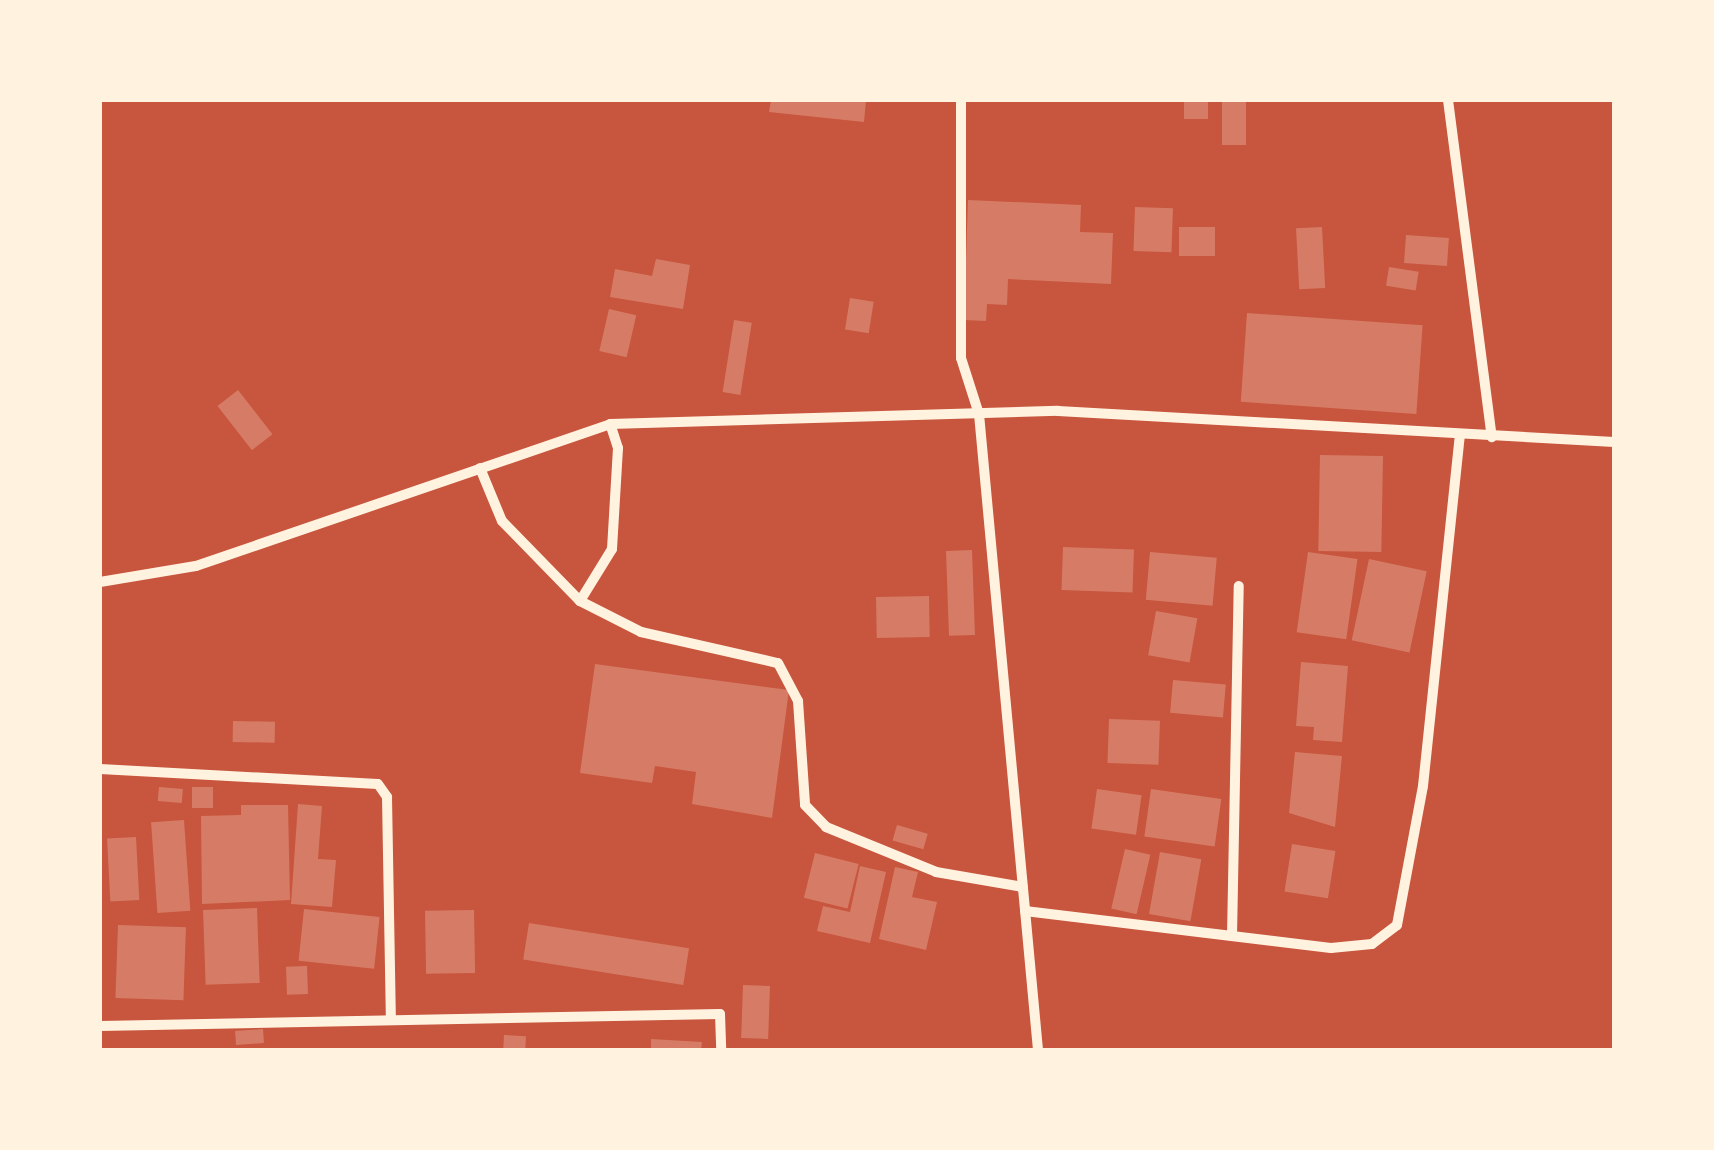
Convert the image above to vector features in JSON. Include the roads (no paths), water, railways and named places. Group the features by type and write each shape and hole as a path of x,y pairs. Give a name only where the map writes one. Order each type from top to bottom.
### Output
{"street":[{"path":"961,100 960,358 979,414 1038,1050"},
{"path":"1448,100 1492,437"},
{"path":"100,582 196,566 610,424 979,414 1614,442"},
{"path":"580,602 612,550 618,448 610,424"},
{"path":"1025,911 1330,948 1372,944 1397,925 1423,786 1460,435"},
{"path":"480,468 502,521 580,602 640,632 778,663 798,701 805,805 826,826 936,872 1023,887"},
{"path":"1232,936 1239,586"},
{"path":"100,769 378,784 387,797 391,1020"},
{"path":"100,1026 720,1014 721,1050"}]}
